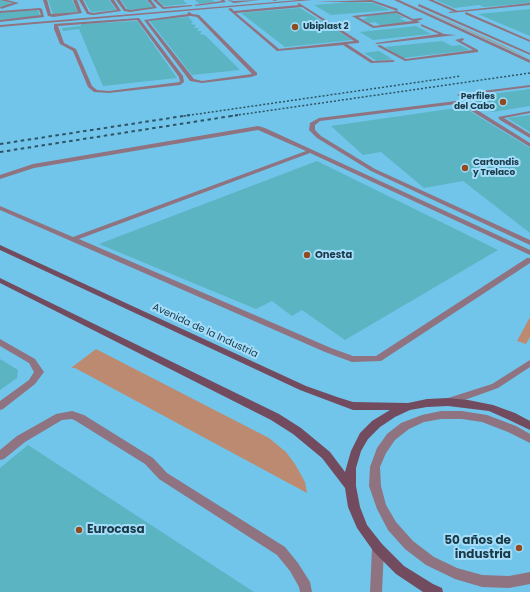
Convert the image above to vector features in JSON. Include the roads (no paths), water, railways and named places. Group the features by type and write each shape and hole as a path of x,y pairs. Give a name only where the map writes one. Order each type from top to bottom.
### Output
{"main road":[{"name":"Avenida de la Industria","path":"0,247 303,388 353,406 408,407"},
{"path":"0,280 275,417 297,431 326,455 350,486"},
{"path":"437,592 400,570 378,548 363,528 354,506 350,486 351,468 356,451 364,436 376,424 391,414 408,407 427,403 448,402 490,408 511,416 530,426"}],"street":[{"path":"0,8 17,3 2,0"},
{"path":"45,0 49,15 61,17 81,13 75,0"},
{"path":"81,0 89,13 110,13 118,11 112,0"},
{"path":"118,0 125,10 134,11 155,8 149,0"},
{"path":"155,0 163,8 222,3"},
{"path":"186,0 193,6"},
{"path":"229,0 234,2 256,1"},
{"path":"0,26 310,0"},
{"path":"396,0 530,62"},
{"path":"430,0 456,13 530,5"},
{"path":"316,2 372,1 397,10"},
{"path":"415,3 530,54"},
{"path":"299,4 303,6 359,41 344,44 278,50 232,11 303,6"},
{"path":"450,12 466,13 530,5"},
{"path":"0,12 41,10 43,16 34,19 0,21"},
{"path":"413,20 418,22 373,27 354,16 397,12 413,20 421,19"},
{"path":"466,13 530,42"},
{"path":"190,14 198,16 256,74 251,76 202,82 192,80 146,20 149,17 190,14"},
{"path":"138,19 181,77 182,82 180,84 109,92 96,91 90,87 75,50 62,44 56,25 138,19"},
{"path":"422,25 443,35"},
{"path":"443,35 453,36 476,51 404,60 378,44 443,35"},
{"path":"457,40 463,39"},
{"path":"524,44 530,42"},
{"path":"344,44 372,62 392,61"},
{"path":"459,95 530,86"},
{"path":"530,144 467,106 456,102 319,120 312,124 312,130 319,137 373,170 530,243"},
{"path":"530,112 501,117 530,136"},
{"path":"0,177 33,166 250,128 263,129 530,253"},
{"path":"73,239 311,151"},
{"path":"0,208 352,359 378,359 530,260"},
{"path":"0,342 32,361 39,372 32,382 0,406"},
{"path":"448,402 495,386 530,363"},
{"path":"0,456 21,439 60,417 72,415 80,418 149,461 163,476 281,551 294,567 305,586 306,592"},
{"path":"530,439 512,429 484,418 462,415 441,415 422,419 400,430 391,437 381,451 376,467 375,486 381,506 392,526 409,545 430,561 455,573 482,581 509,582 530,578"},
{"path":"376,592 378,548"}],"railway":[{"path":"231,116 530,73"},
{"path":"184,116 461,76"},
{"path":"0,144 190,115"},
{"path":"0,152 238,115"}],"place":[{"name":"Ubiplast 2","path":"295,27"},
{"name":"Perfiles del Cabo","path":"503,102"},
{"name":"Cartondis y Trelaco","path":"465,168"},
{"name":"Onesta","path":"307,255"},
{"name":"Eurocasa","path":"79,530"},
{"name":"50 años de industria","path":"519,548"}]}
